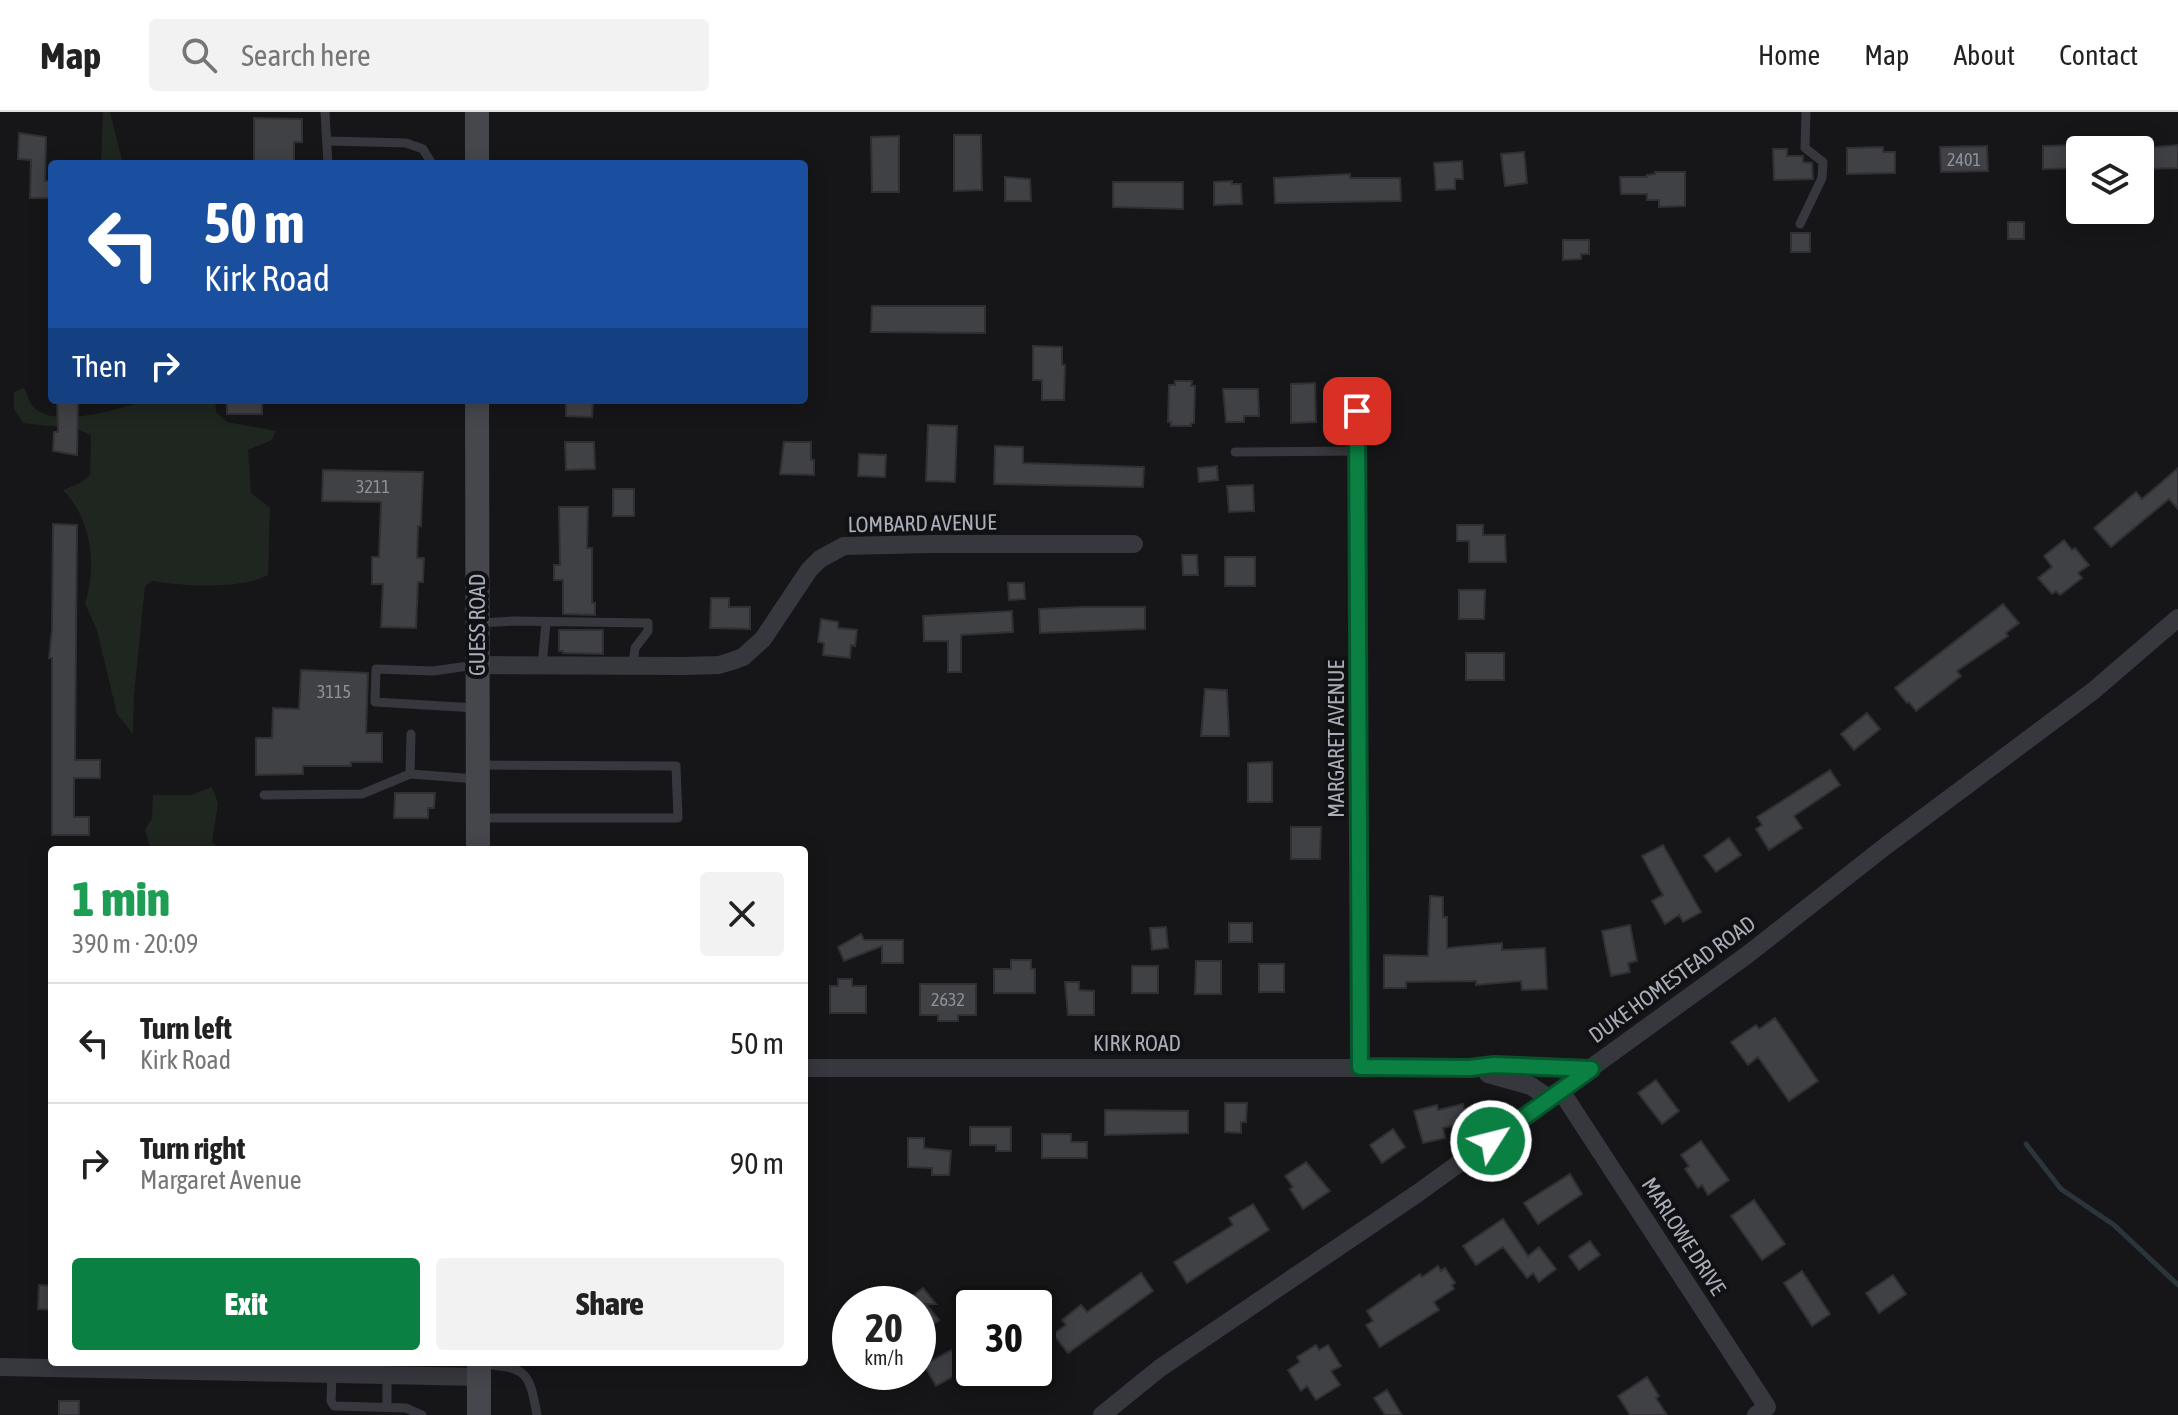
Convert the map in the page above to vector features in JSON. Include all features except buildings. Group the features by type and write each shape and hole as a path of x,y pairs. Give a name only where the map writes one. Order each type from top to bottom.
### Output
{"main road":[{"path":"477,112 477,160"},
{"name":"GUESS ROAD","path":"477,404 478,846"},
{"path":"479,1368 479,1415"}],"street":[{"name":"MARGARET AVENUE","path":"1357,411 1360,1067"},
{"name":"LOMBARD AVENUE","path":"476,665 719,665 743,657 763,639 809,570 820,559 844,546 1134,544"},
{"name":"DUKE HOMESTEAD ROAD","path":"1102,1415 1195,1343 1418,1193 1747,955 1887,845 2093,691 2178,618"},
{"name":"KIRK ROAD","path":"808,1068 1470,1068 1494,1065 1591,1069"},
{"name":"KIRK ROAD","path":"1470,1068 1555,1095"},
{"name":"MARLOWE DRIVE","path":"1555,1095 1761,1411"},
{"path":"0,1367 387,1375 479,1368"}],"lane":[{"path":"325,112 328,160"},
{"path":"1800,224 1822,178 1823,162 1805,148 1806,112"},
{"path":"327,141 406,143 423,149 430,160"},
{"path":"1235,452 1358,451"},
{"path":"542,665 546,623"},
{"path":"477,624 648,623 648,631 635,648 633,665"},
{"path":"476,665 433,671 376,669 375,702 476,708"},
{"path":"410,774 411,734"},
{"path":"264,795 362,794 410,774 676,766 678,818 477,818"},
{"path":"479,1368 513,1367 523,1373 533,1390 537,1415"},
{"path":"332,1374 331,1401 334,1406 406,1408 422,1415"},
{"path":"387,1375 387,1407"}],"shaded area":[{"path":"103,112 110,112 122,160 101,160"},
{"path":"24,388 32,405 53,416 83,416 134,404 215,404 216,412 227,422 276,431 272,440 248,450 251,493 270,508 268,575 227,585 152,581 145,586 133,734 117,714 97,630 85,604 91,574 86,529 73,502 63,490 90,475 91,435 78,429 23,423 14,409 14,392"},
{"path":"212,787 218,803 212,842 217,846 150,846 145,830 152,819 153,795 191,795"}],"waterway":[{"path":"2026,1144 2061,1189 2114,1225 2178,1285"}],"route":[{"path":"1357,411 1360,1067 1470,1068 1494,1065 1591,1069 1491,1141"}]}
